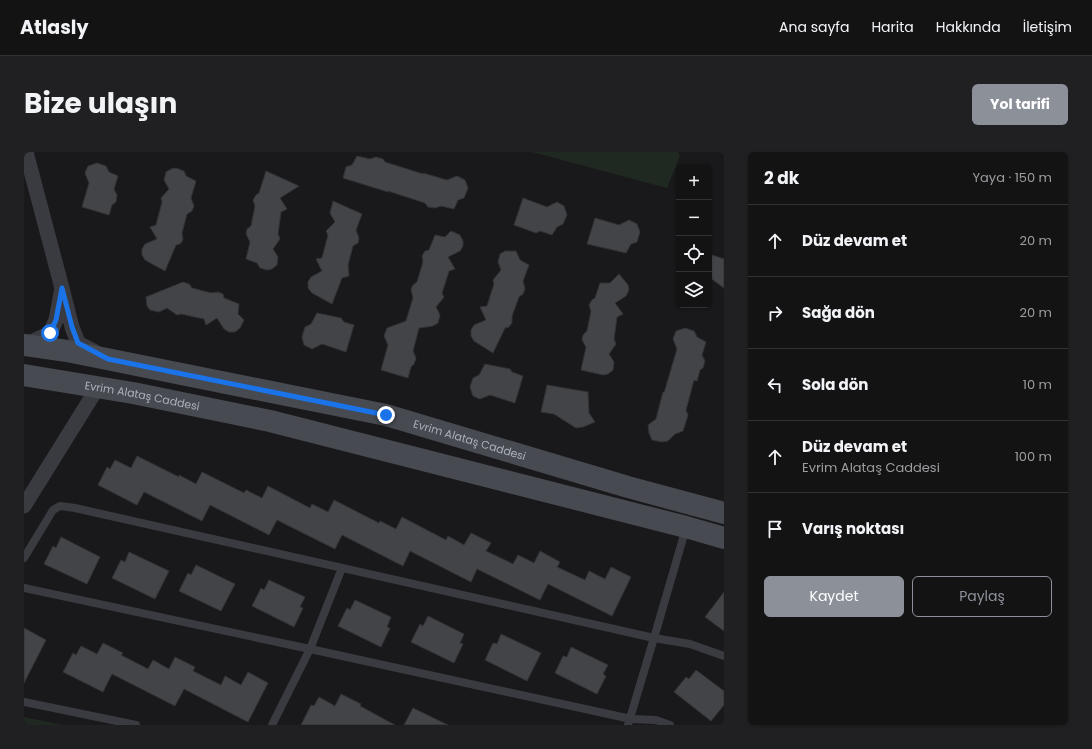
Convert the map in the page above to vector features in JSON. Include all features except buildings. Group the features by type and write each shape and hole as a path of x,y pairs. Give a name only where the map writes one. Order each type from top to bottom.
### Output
{"main road":[{"name":"Evrim Alataş Caddesi","path":"24,345 67,350 386,415 628,487 724,513"},
{"name":"Evrim Alataş Caddesi","path":"24,375 133,393 270,421 724,538"}],"street":[{"path":"26,152 72,327 78,343 108,359"},
{"path":"24,345 50,333 56,320 62,288"},
{"path":"24,506 98,387"}],"lane":[{"path":"24,558 53,510 60,506 75,508 654,638 690,644 724,656"},
{"path":"630,722 686,527"},
{"path":"272,725 310,649 342,568"},
{"path":"24,588 310,649 630,722 656,720 670,725"},
{"path":"24,702 136,725"}],"shaded area":[{"path":"532,152 678,152 680,156 667,188"},
{"path":"24,717 63,725 24,725"}],"route":[{"path":"50,333 56,320 62,288 72,327 78,343 108,359 386,415"}]}
